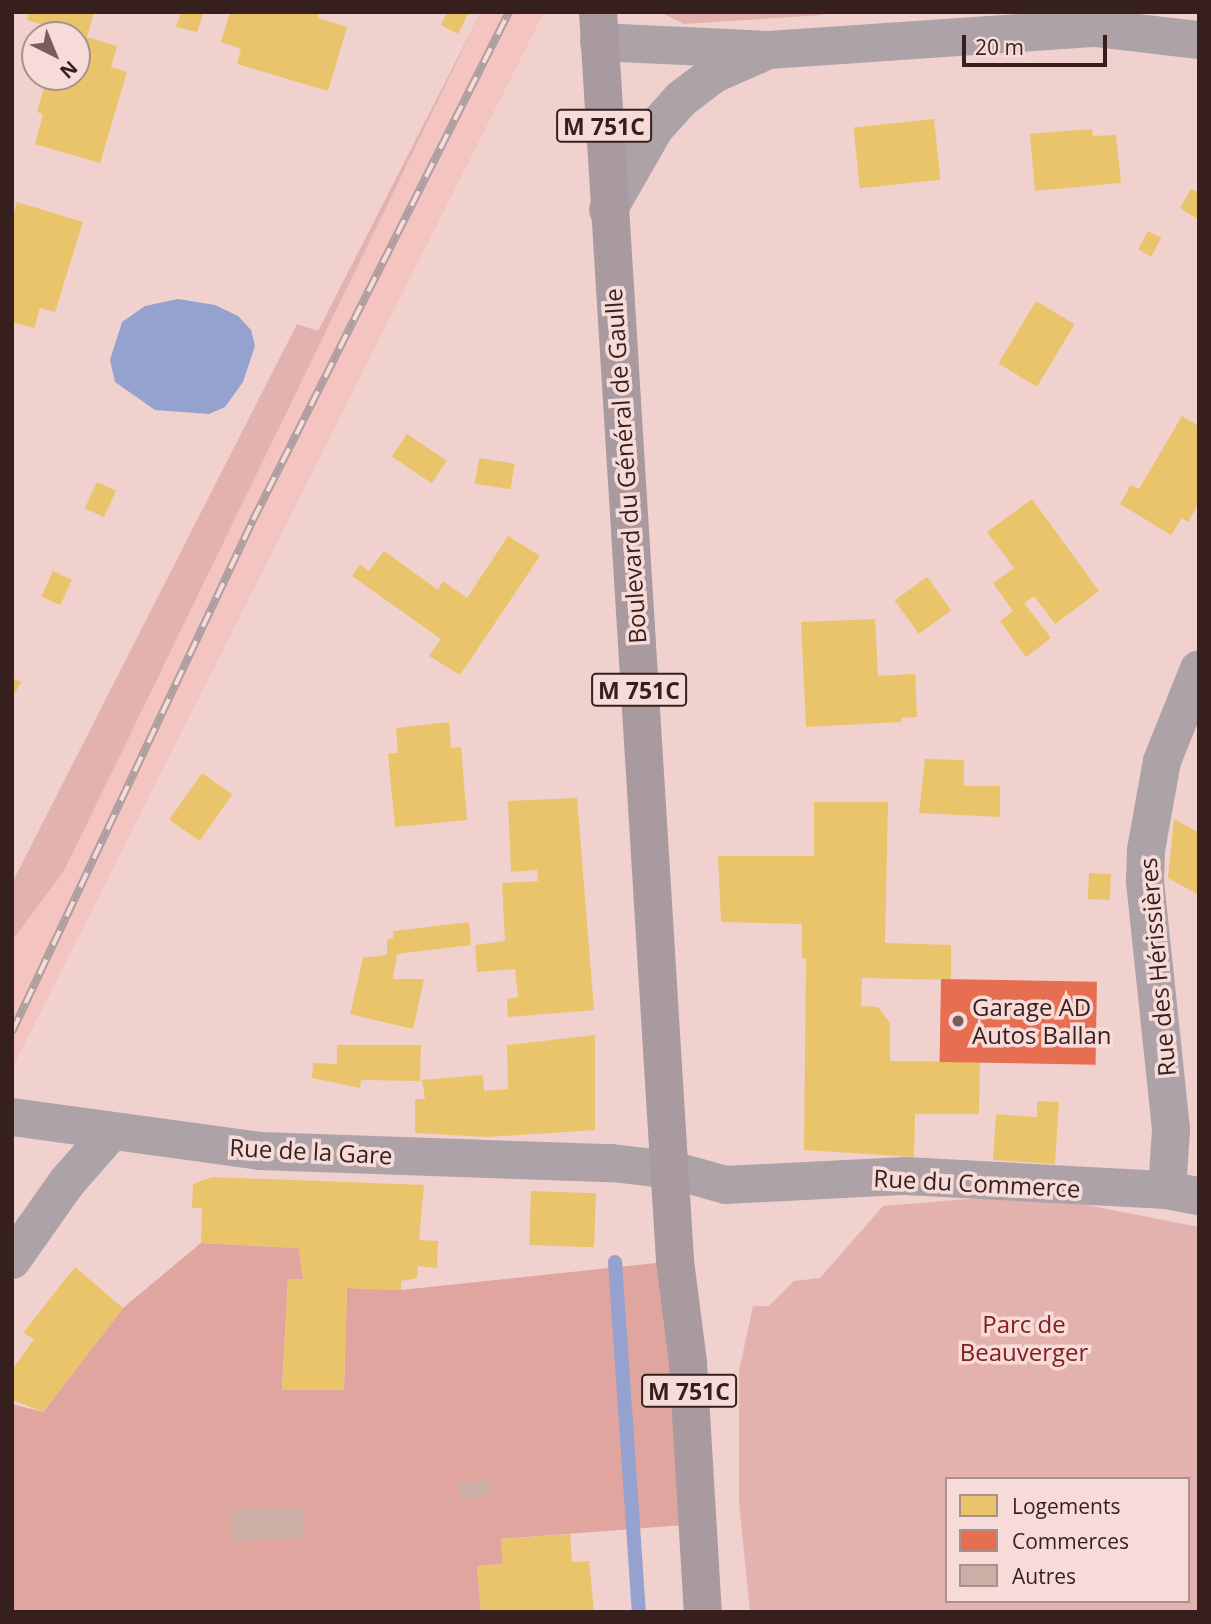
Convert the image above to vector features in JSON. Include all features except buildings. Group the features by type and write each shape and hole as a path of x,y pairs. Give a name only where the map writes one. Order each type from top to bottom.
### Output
{"main road":[{"name":"Boulevard du Général de Gaulle","path":"598,27 672,1170"},
{"name":"M 751C","path":"672,1170 703,1612"}],"street":[{"path":"598,27 769,50 1095,28 1199,40"},
{"path":"608,210 655,128 681,99 714,74 769,50"},
{"name":"Rue des Hérissières","path":"1183,1193 1171,1129 1145,880 1146,850 1161,761 1199,669"},
{"name":"Rue de la Gare","path":"12,1117 110,1133 260,1151 612,1163 672,1170"},
{"path":"12,1260 67,1182 110,1133"},
{"name":"Rue du Commerce","path":"672,1170 726,1185 906,1176 1183,1193"}],"shaded area":[{"path":"481,12 544,12 12,1069 12,941 64,871"},
{"path":"201,1243 299,1248 303,1279 288,1279 282,1390 344,1389 347,1288 401,1290 675,1261 697,1524 501,1539 503,1564 477,1566 481,1612 12,1612 12,1404 43,1412 123,1308"}],"green space":[{"path":"481,12 64,871 12,941 12,883 297,324 318,331"},
{"path":"660,12 823,12 823,15 684,24"},
{"name":"Parc de Beauverger","path":"1031,1194 1199,1227 1199,1612 750,1612 739,1502 739,1371 753,1306 769,1306 794,1281 820,1278 883,1206"}],"water":[{"path":"178,299 215,305 238,316 251,330 255,346 243,382 225,407 209,414 155,410 115,382 110,360 122,322 145,306"}],"waterway":[{"path":"615,1262 639,1612"}],"railway":[{"path":"12,1032 253,520 509,12"}],"place":[{"name":"Garage AD Autos Ballan","path":"958,1021"}]}
